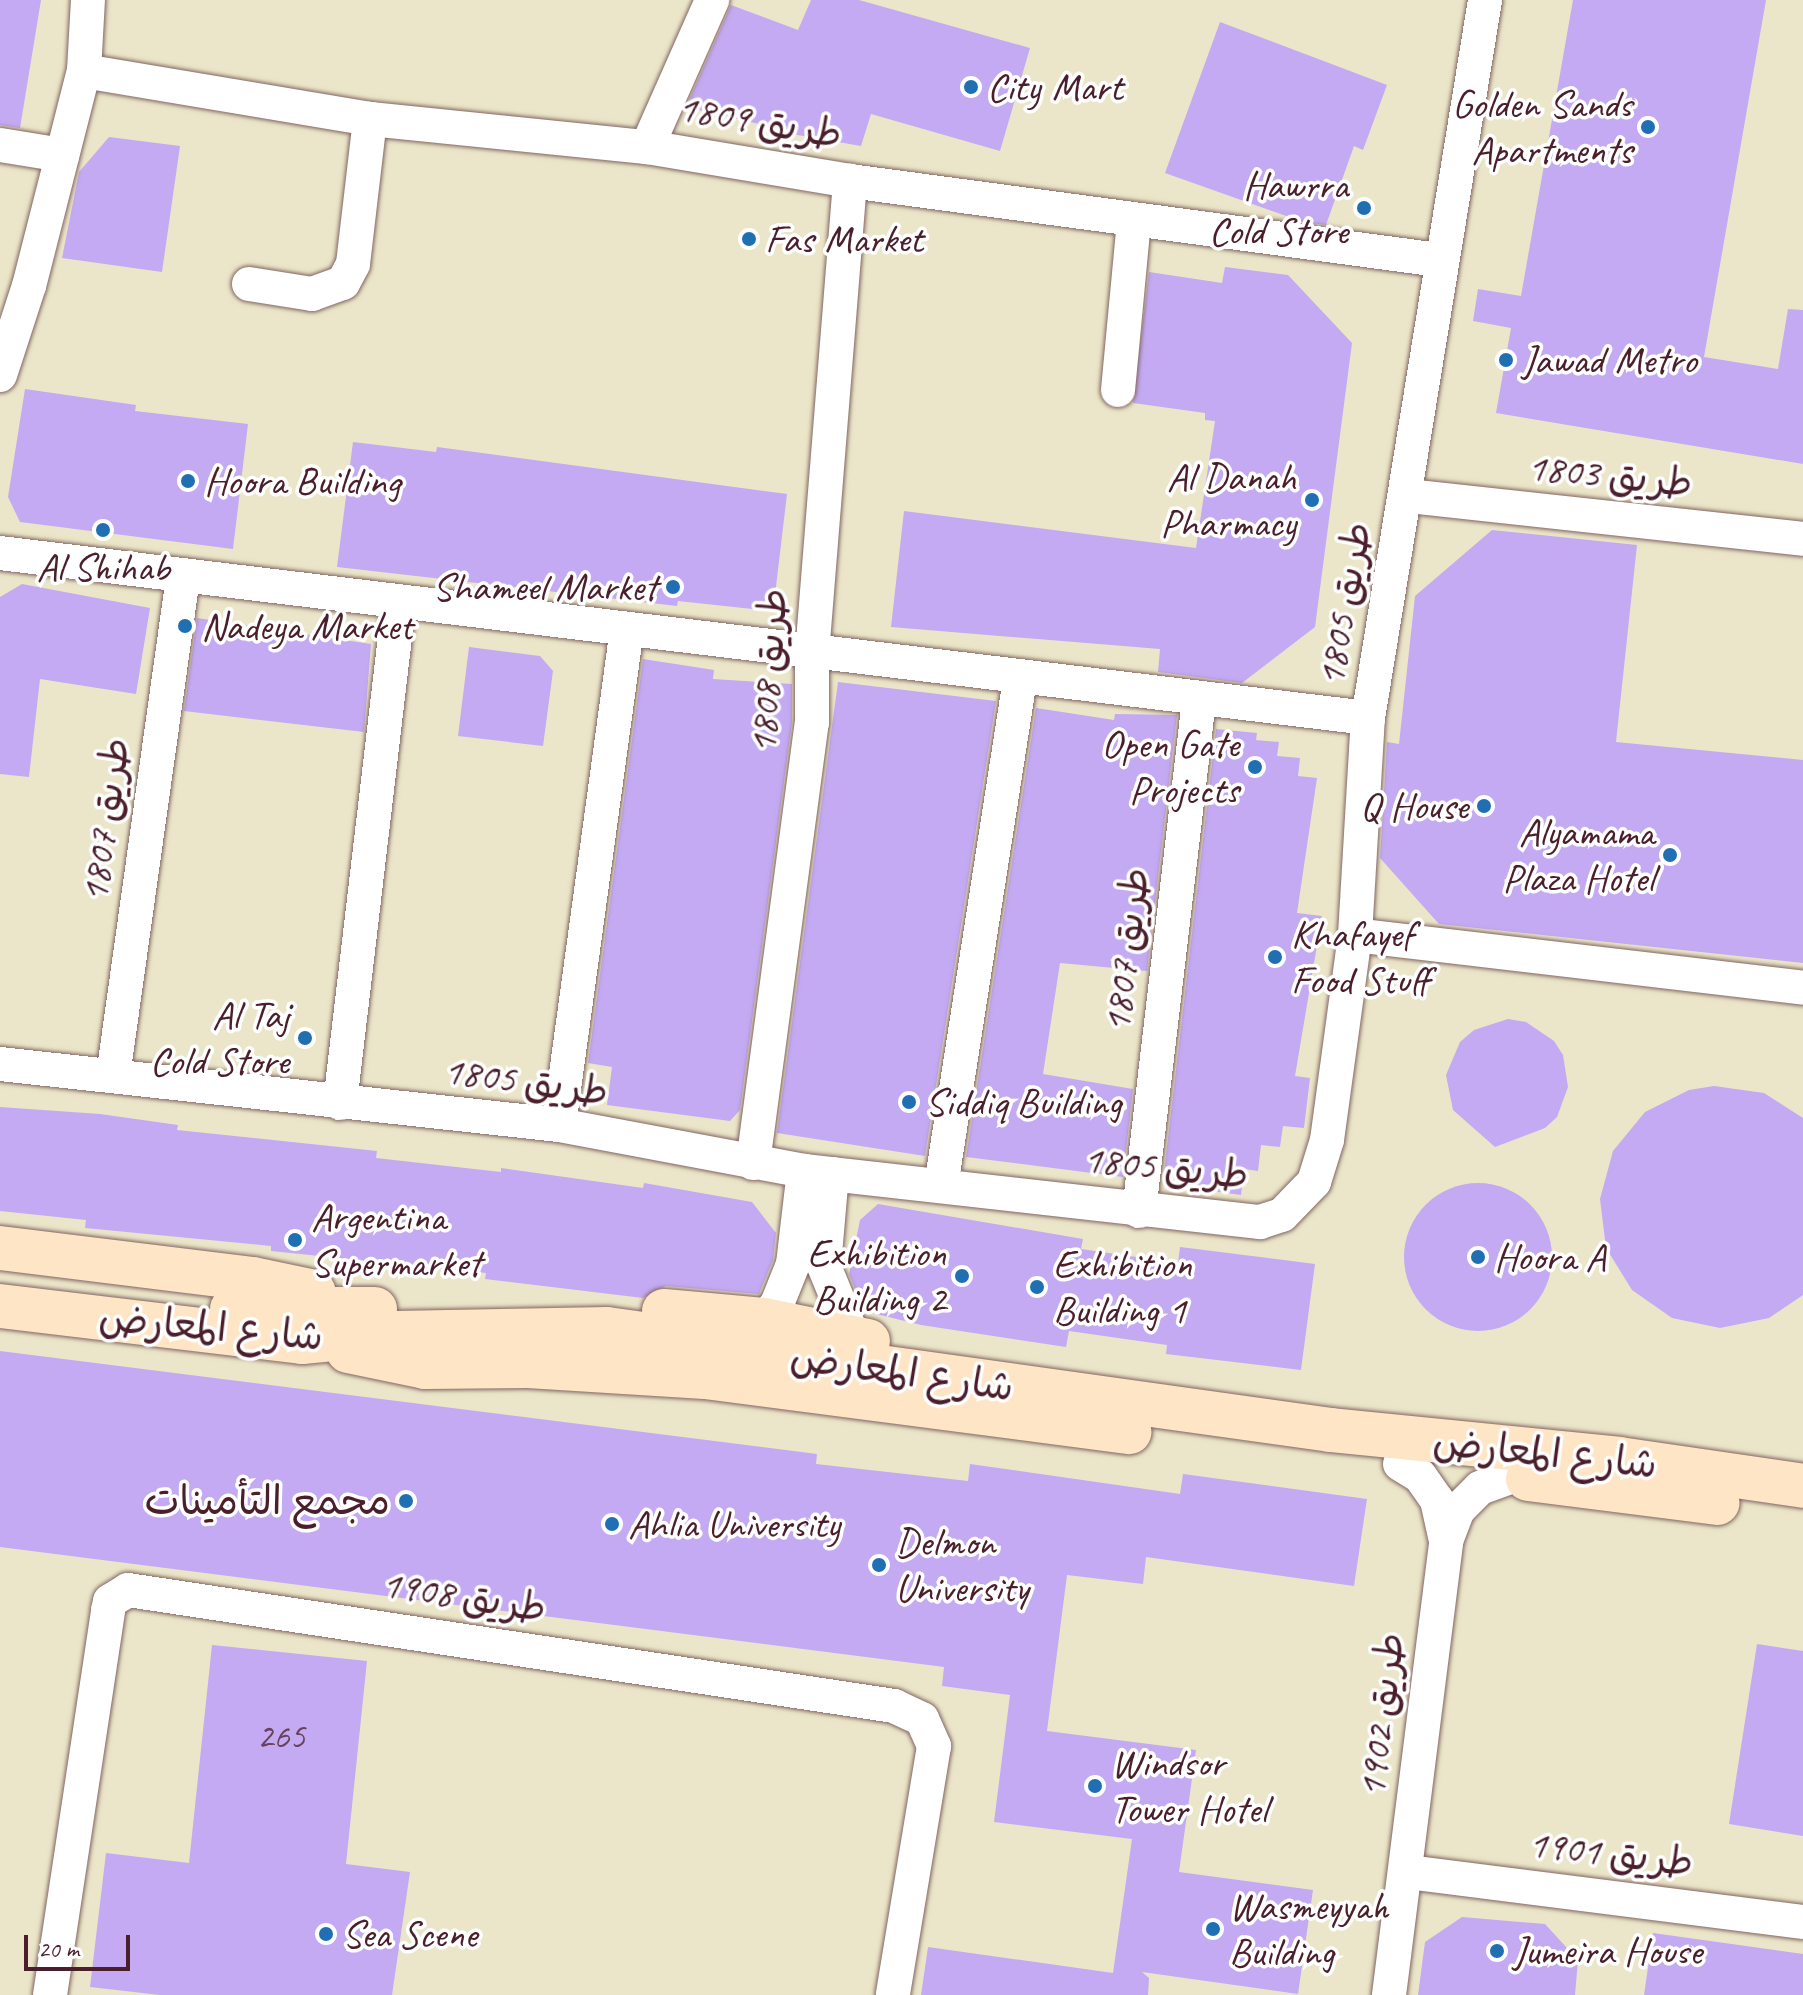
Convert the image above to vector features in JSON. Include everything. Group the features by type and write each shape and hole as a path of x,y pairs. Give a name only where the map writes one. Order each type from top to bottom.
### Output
{"main road":[{"path":"0,1248 253,1279 395,1308"},
{"name":"شارع المعارض","path":"0,1285 249,1311 580,1304 764,1320 854,1339 1803,1461"},
{"name":"شارع المعارض","path":"0,1306 302,1342 396,1333 607,1329 1316,1428 1619,1459 1803,1486"},
{"path":"302,1342 425,1367 528,1366 705,1377 912,1408 1803,1514"}],"street":[{"path":"0,375 84,71 88,0"},
{"path":"647,147 712,0"},
{"name":"طريق 1805","path":"0,1064 559,1125 818,1173 1139,1211 1260,1222 1300,1201 1314,1182 1327,1140 1355,935 1368,718 1408,496 1440,290 1439,260 1485,0"},
{"name":"طريق 1809","path":"84,71 370,119 647,147 850,181 1439,260"},
{"path":"249,284 312,294 343,283 353,264 370,119"},
{"path":"0,145 62,155"},
{"name":"طريق 1808","path":"753,1163 812,723 812,654 850,181"},
{"path":"1118,390 1134,220"},
{"name":"طريق 1803","path":"1408,496 1803,539"},
{"path":"0,553 812,654 1368,718"},
{"name":"طريق 1807","path":"113,1076 183,577"},
{"path":"340,1103 399,603"},
{"path":"559,1125 627,630"},
{"path":"941,1186 1020,679"},
{"name":"طريق 1807","path":"1139,1211 1199,700"},
{"path":"1355,935 1803,988"},
{"path":"764,1320 777,1304 793,1264 818,1173"},
{"path":"818,1173 824,1266 854,1339"},
{"path":"1400,1464 1420,1476 1437,1500 1446,1541"},
{"name":"طريق 1902","path":"1389,1995 1408,1872 1446,1541 1458,1510 1480,1488 1510,1477"},
{"name":"طريق 1908","path":"50,1995 108,1610 122,1591 894,1706 922,1719 934,1746 893,1995"},
{"name":"طريق 1901","path":"1408,1872 1803,1922"}],"building":[{"path":"0,0 41,0 20,128 0,125"},
{"path":"811,0 859,0 1030,48 1000,151 871,114 861,146 758,128 759,124 686,107 731,5 798,30"},
{"name":"Golden Sands Apartments","path":"1573,0 1766,0 1704,357 1778,369 1788,309 1803,310 1803,464 1496,413 1511,328 1473,321 1478,289 1521,296"},
{"path":"1220,22 1387,85 1363,150 1354,146 1326,225 1303,222 1165,173"},
{"path":"109,137 180,146 162,272 62,258 79,172"},
{"path":"1225,267 1288,275 1352,343 1315,627 1242,683 1158,672 1160,649 891,627 904,511 1196,548 1215,421 1205,420 1205,413 1133,403 1149,272 1222,283"},
{"path":"25,389 136,405 135,411 248,424 233,549 20,522 8,497"},
{"path":"353,442 436,452 437,447 787,494 775,595 762,610 678,601 677,606 337,567"},
{"path":"1492,530 1637,545 1616,742 1803,760 1803,963 1439,924 1380,858 1387,742 1399,744 1415,596"},
{"path":"22,584 150,608 136,694 40,679 29,777 0,774 0,597"},
{"path":"197,618 371,644 364,732 184,711"},
{"path":"469,647 540,656 553,671 543,746 458,736"},
{"path":"643,659 714,670 713,679 792,684 792,722 740,1110 730,1121 607,1105 612,1067 588,1063"},
{"path":"838,682 996,701 925,1156 777,1133"},
{"path":"1036,708 1114,720 1115,714 1177,715 1147,971 1060,963 1043,1074 1133,1089 1123,1177 966,1157"},
{"path":"1216,729 1257,733 1256,740 1279,742 1277,756 1300,758 1298,776 1317,778 1297,913 1322,916 1295,1076 1310,1078 1304,1128 1283,1126 1280,1147 1261,1145 1258,1171 1244,1169 1241,1195 1183,1187 1185,1174 1164,1172"},
{"path":"1508,1019 1526,1022 1554,1041 1563,1055 1568,1087 1557,1117 1545,1128 1495,1147 1453,1110 1446,1075 1460,1042 1474,1030"},
{"path":"1714,1086 1764,1093 1803,1118 1803,1295 1769,1318 1720,1328 1672,1318 1632,1290 1606,1248 1600,1199 1613,1151 1645,1112 1689,1090"},
{"path":"0,1107 100,1114 178,1125 177,1130 377,1151 376,1158 501,1172 501,1168 643,1188 644,1183 752,1202 776,1233 773,1260 759,1294 666,1286 643,1298 485,1279 486,1273 271,1251 271,1246 85,1228 86,1220 0,1211"},
{"name":"Hoora A","path":"1478,1183 1506,1189 1530,1205 1546,1229 1552,1257 1546,1285 1530,1309 1506,1325 1478,1331 1450,1325 1426,1309 1410,1285 1404,1257 1410,1229 1426,1205 1450,1189"},
{"path":"878,1204 1083,1239 1081,1249 1178,1263 1180,1247 1315,1264 1301,1370 1166,1354 1167,1345 1069,1331 1066,1347 921,1325 864,1311 849,1274 860,1220"},
{"path":"0,1351 817,1454 816,1464 968,1481 970,1464 1180,1494 1183,1474 1367,1499 1354,1586 1146,1557 1143,1584 1067,1575 1047,1731 1196,1750 1179,1872 1313,1890 1298,1994 1142,1972 1149,1978 1148,1995 921,1995 928,1947 1113,1973 1132,1839 994,1822 1010,1695 942,1686 944,1667 0,1547"},
{"path":"1757,1644 1803,1651 1803,1836 1729,1824"},
{"path":"212,1645 367,1661 346,1864 410,1872 392,1995 160,1995 90,1987 106,1853 189,1863"},
{"name":"Jumeira House","path":"1462,1917 1545,1924 1578,1960 1575,1995 1418,1995 1425,1942"},
{"path":"1653,1933 1803,1954 1803,1995 1644,1995"}],"place":[{"name":"City Mart","path":"971,87"},
{"name":"Golden Sands Apartments","path":"1648,127"},
{"name":"Hawrra Cold Store","path":"1364,208"},
{"name":"Fas Market","path":"749,239"},
{"name":"Jawad Metro","path":"1506,360"},
{"name":"Hoora Building","path":"188,481"},
{"name":"Al Danah Pharmacy","path":"1312,500"},
{"name":"Al Shihab","path":"103,530"},
{"name":"Shameel Market","path":"673,587"},
{"name":"Nadeya Market","path":"185,626"},
{"name":"Open Gate Projects","path":"1255,767"},
{"name":"Q House","path":"1484,806"},
{"name":"Alyamama Plaza Hotel","path":"1670,855"},
{"name":"Khafayef Food Stuff","path":"1275,957"},
{"name":"Al Taj Cold Store","path":"305,1038"},
{"name":"Siddiq Building","path":"909,1102"},
{"name":"Argentina Supermarket","path":"295,1240"},
{"name":"Hoora A","path":"1478,1257"},
{"name":"Exhibition Building 2","path":"962,1276"},
{"name":"Exhibition Building 1","path":"1037,1287"},
{"name":"مجمع التأمينات","path":"406,1501"},
{"name":"Ahlia University","path":"612,1524"},
{"name":"Delmon University","path":"879,1565"},
{"name":"Windsor Tower Hotel","path":"1095,1786"},
{"name":"Wasmeyyah Building","path":"1213,1929"},
{"name":"Sea Scene","path":"326,1934"},
{"name":"Jumeira House","path":"1497,1951"}]}
